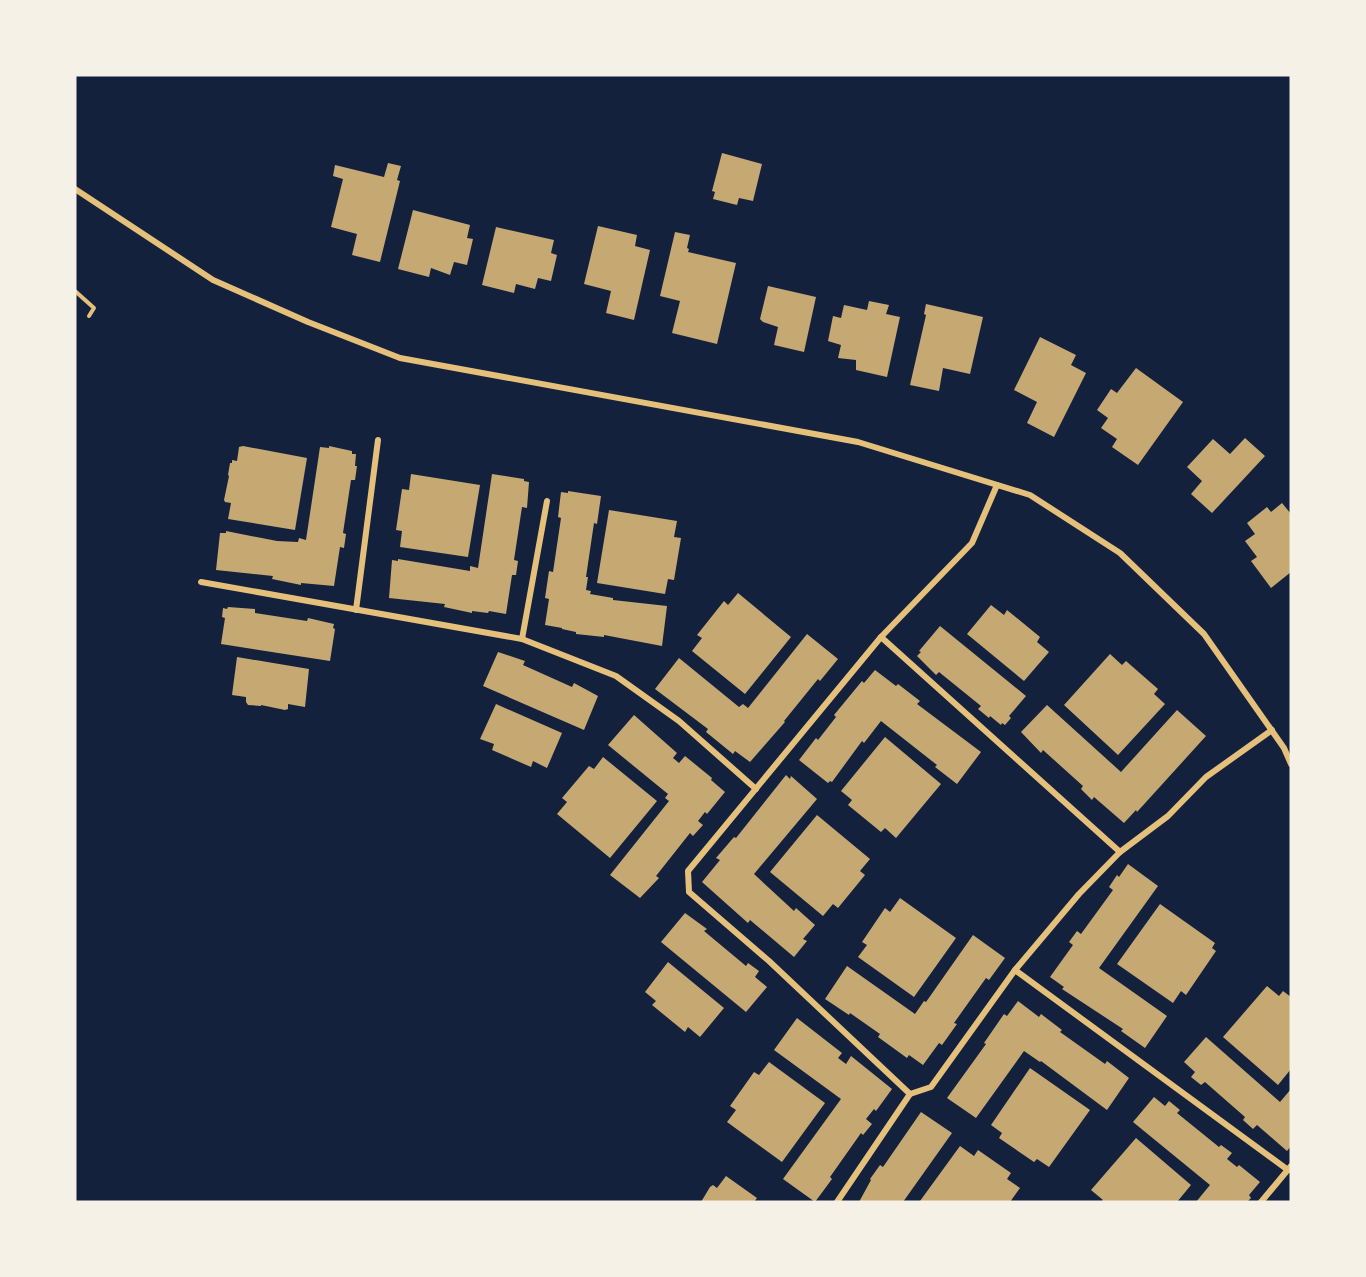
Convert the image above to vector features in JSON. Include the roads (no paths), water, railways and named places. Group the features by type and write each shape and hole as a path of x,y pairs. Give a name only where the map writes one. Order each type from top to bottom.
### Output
{"street":[{"path":"75,189 213,280 308,322 400,358 858,442 1030,495 1120,553 1203,634 1272,730 1291,764"},
{"path":"356,610 378,440"},
{"path":"910,1094 769,961 689,892 687,871 881,637 972,543 996,485"},
{"path":"522,639 548,501"},
{"path":"201,582 522,639 616,676 679,721 756,789"},
{"path":"881,637 1120,852"},
{"path":"837,1202 910,1094 931,1087 1015,970 1080,894 1120,852 1168,816 1206,777 1272,730"},
{"path":"1284,748 1291,744"},
{"path":"1015,970 1289,1168 1261,1202"}]}
